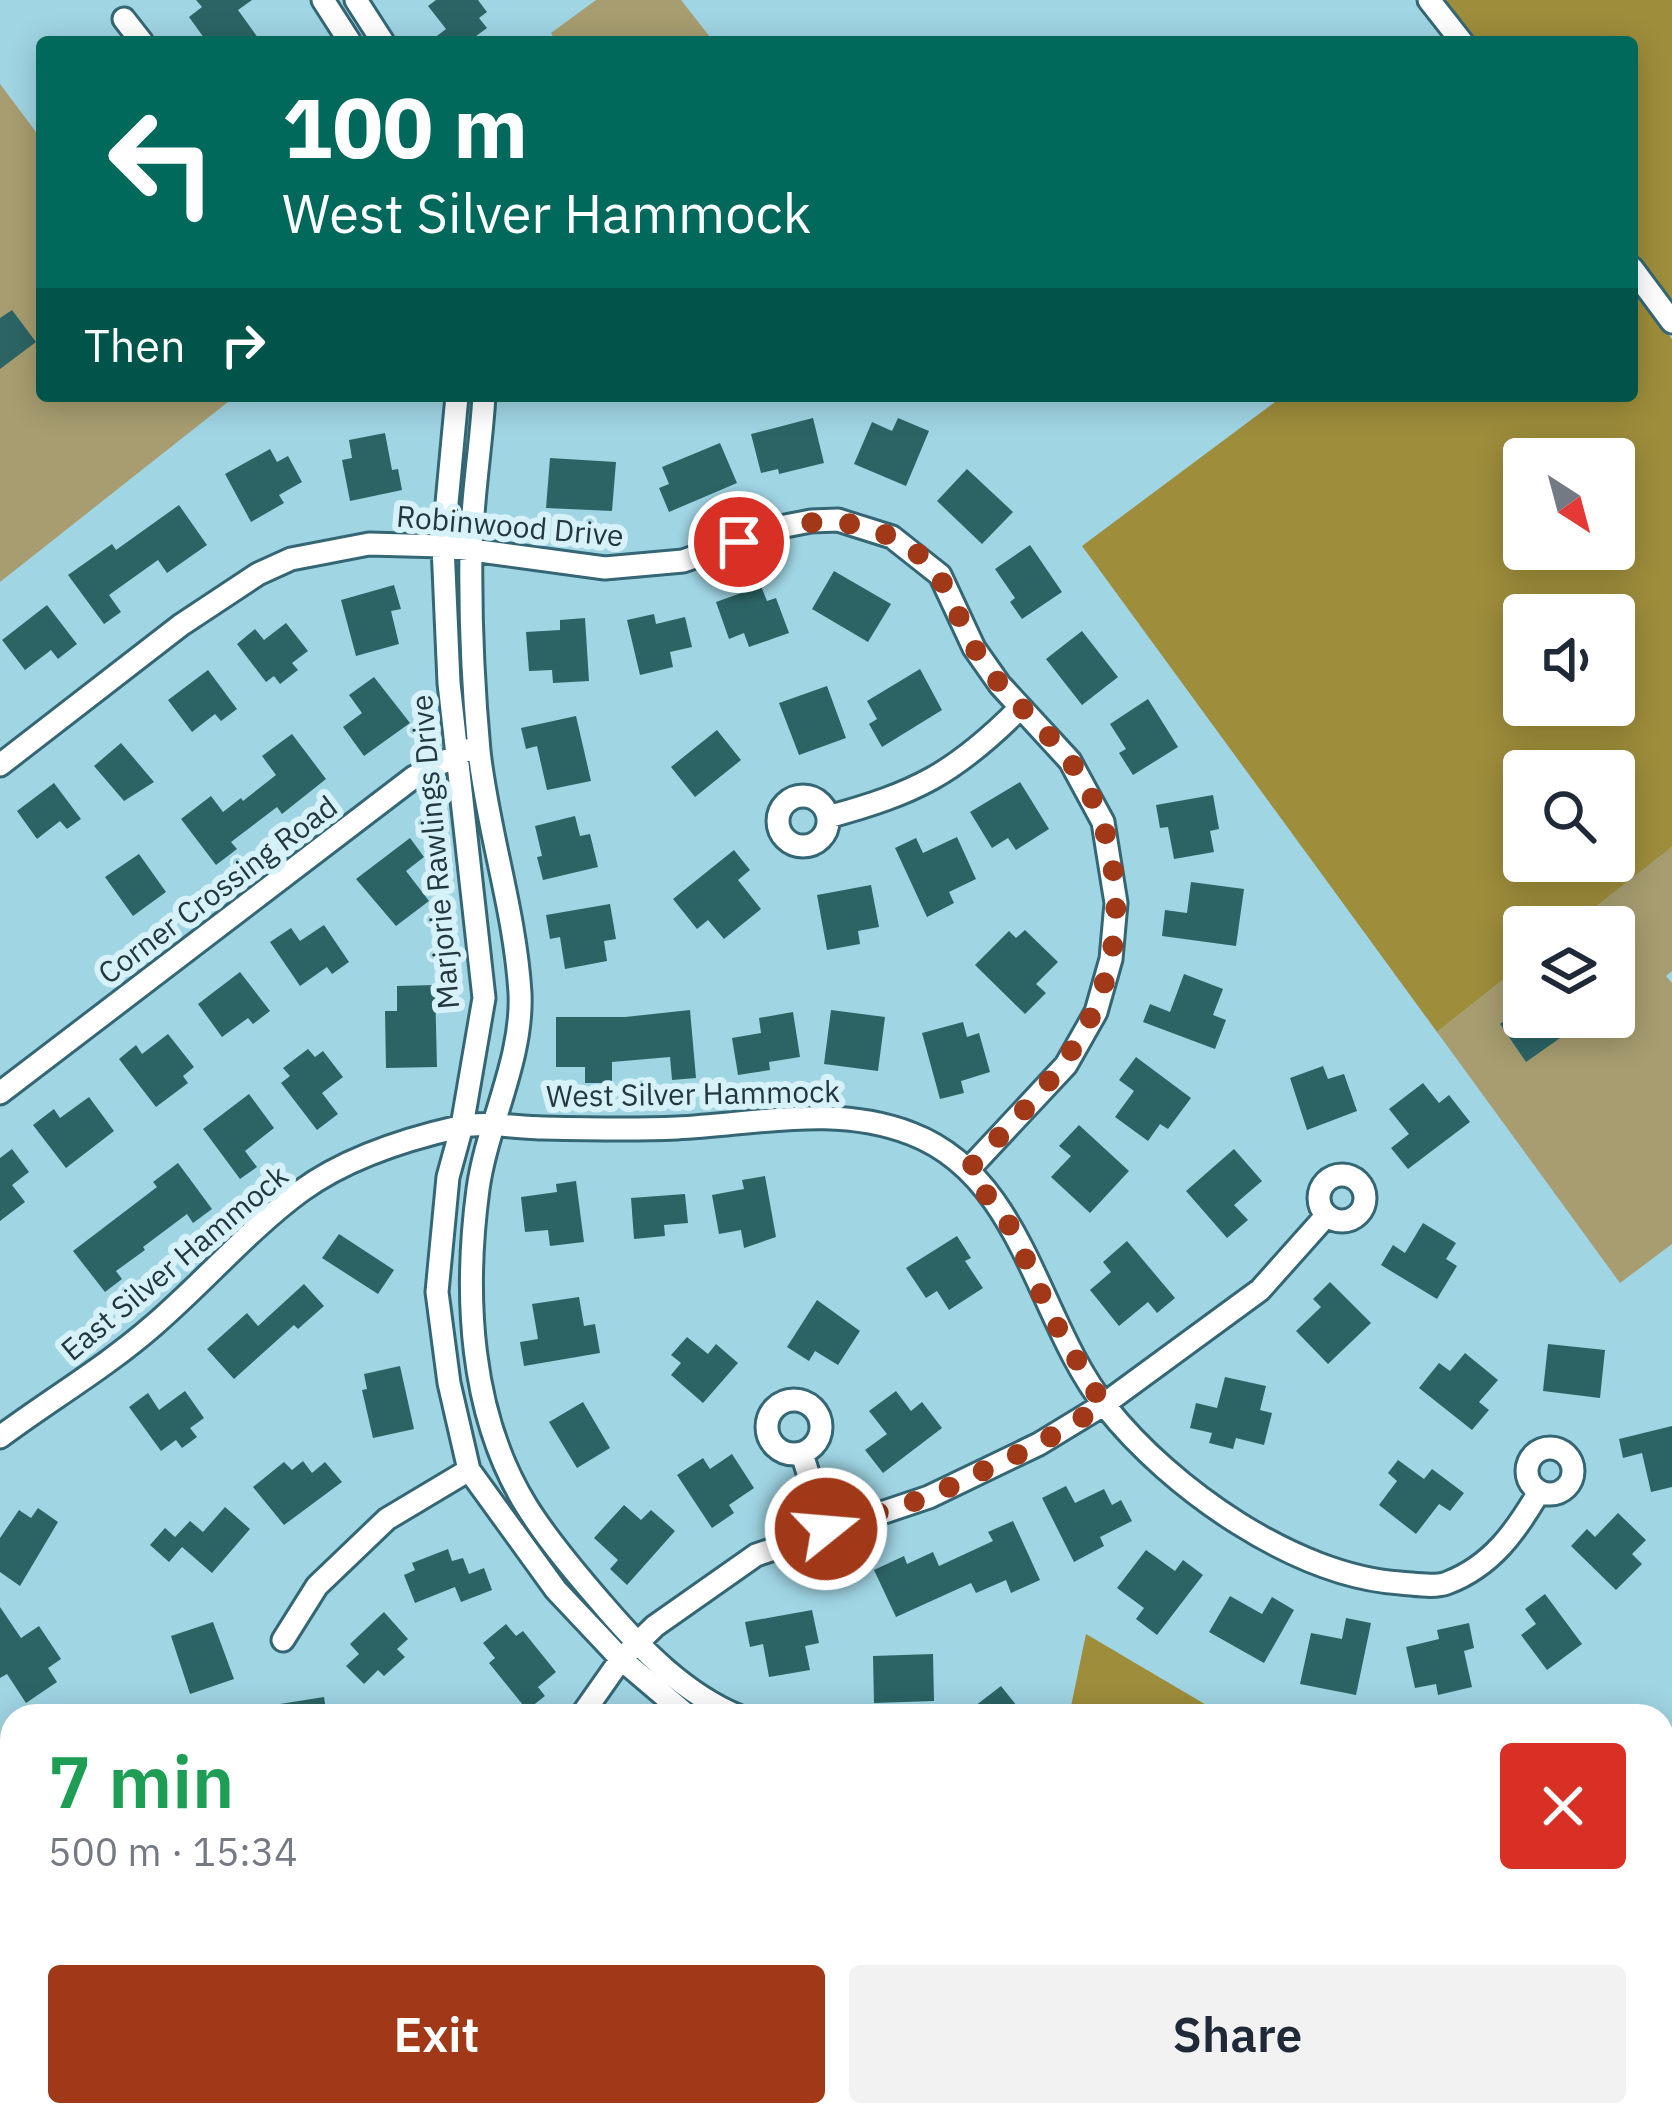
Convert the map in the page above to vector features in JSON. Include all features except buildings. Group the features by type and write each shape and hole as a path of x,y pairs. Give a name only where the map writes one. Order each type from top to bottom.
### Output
{"street":[{"path":"356,0 379,36"},
{"path":"1429,0 1457,36"},
{"path":"326,2 346,36"},
{"path":"124,19 137,36"},
{"path":"1638,276 1672,322"},
{"name":"Marjorie Rawlings Drive","path":"456,402 443,546 456,752 484,998 462,1126 448,1177 437,1292 449,1383 470,1470 556,1591 629,1652 677,1704"},
{"name":"Marjorie Rawlings Drive","path":"483,402 471,548 479,746 520,996 516,1038 478,1186 470,1293 482,1390 502,1455 526,1506 629,1652 717,1704"},
{"name":"Robinwood Drive","path":"0,765 181,626 258,574 291,560 369,544 471,548 605,568 683,561 812,520 838,520 892,537 940,574 974,648 1019,709 1070,761 1103,822 1116,903 1111,958 1096,1012 1066,1065 968,1170"},
{"path":"828,817 891,800 935,779 974,754 1019,709"},
{"name":"Corner Crossing Road","path":"0,1093 413,777 456,752 479,746"},
{"name":"West Silver Hammock","path":"462,1126 678,1128 782,1118 869,1120 917,1136 968,1170 1012,1229 1051,1316 1103,1405 1136,1441 1242,1528 1353,1577 1442,1586 1478,1568 1513,1536 1539,1492"},
{"name":"East Silver Hammock","path":"0,1437 152,1328 303,1190 342,1166 462,1126"},
{"path":"590,1704 655,1626 756,1555 929,1497 1039,1444 1103,1405 1260,1290 1326,1216"},
{"path":"802,1454 826,1529"},
{"path":"283,1640 317,1586 387,1520 470,1470"}],"shaded area":[{"path":"596,0 681,0 709,36 553,36"},
{"path":"1445,0 1672,0 1672,305 1638,259 1638,36 1471,36"},
{"path":"0,84 36,132 36,402 228,402 0,582"},
{"path":"1638,293 1672,339 1672,847 1635,876 1635,750 1503,750 1503,882 1627,882 1597,906 1503,906 1503,980 1437,1032 1082,546 1275,402 1638,402"},
{"path":"1672,847 1672,971 1666,976 1672,983 1672,1244 1620,1283 1437,1032 1503,980 1503,1038 1635,1038 1635,906 1597,906 1627,882 1635,882 1635,876"},
{"path":"1086,1634 1205,1704 1071,1704"}],"route":[{"path":"739,542 780,527 838,520 892,537 940,574 974,648 1019,709 1070,761 1103,822 1116,903 1111,958 1096,1012 1066,1065 968,1170 1012,1229 1051,1316 1103,1405 988,1471 929,1497 826,1529"}]}
